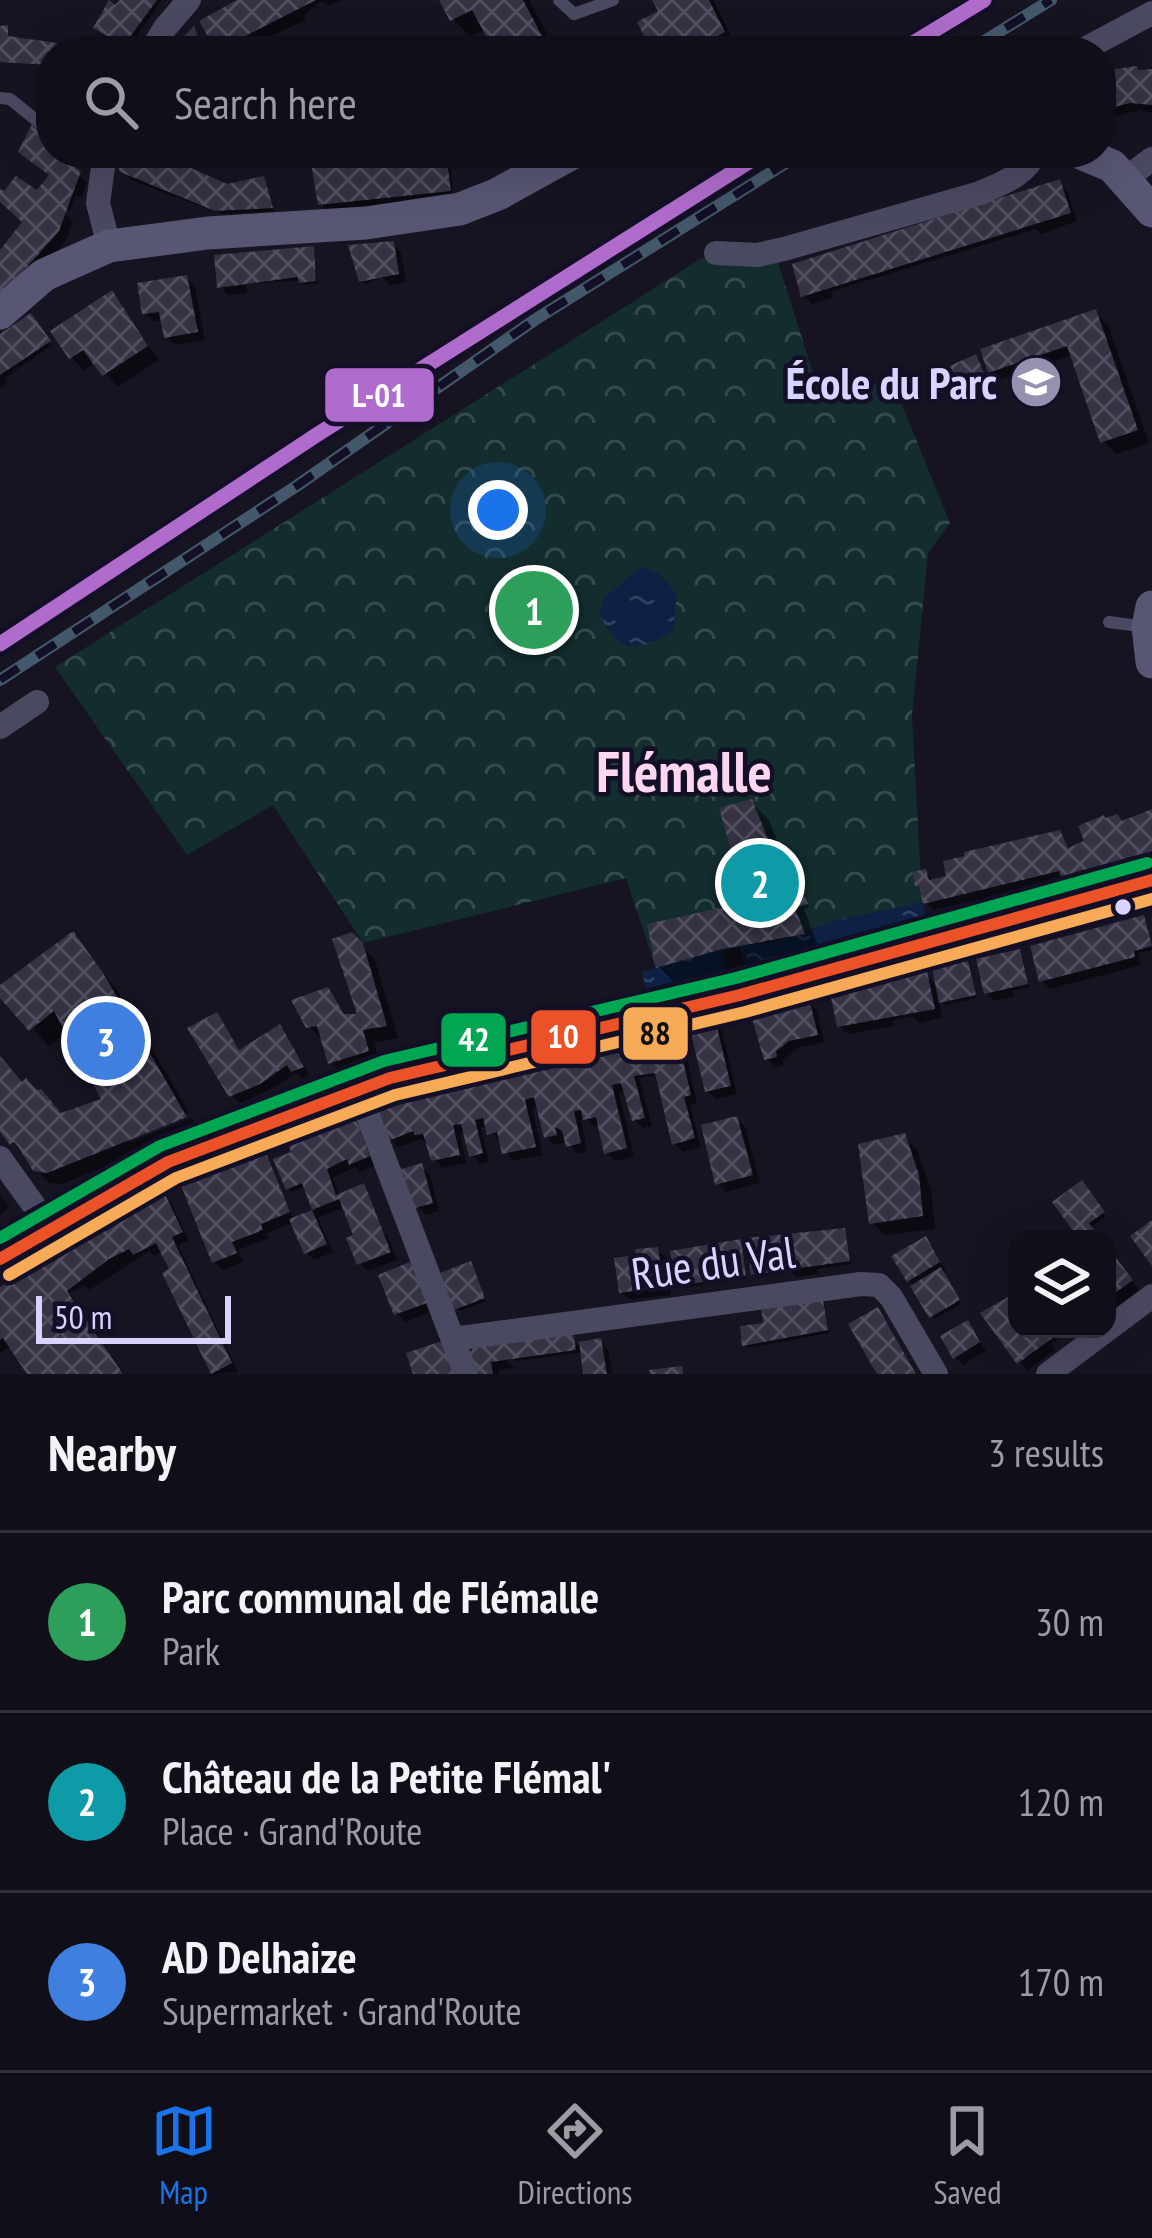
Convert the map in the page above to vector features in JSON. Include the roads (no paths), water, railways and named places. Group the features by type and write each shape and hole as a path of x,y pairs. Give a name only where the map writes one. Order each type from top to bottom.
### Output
{"street":[{"path":"160,36 189,0"},
{"path":"1109,36 1152,13"},
{"path":"98,168 98,203 109,246"},
{"path":"0,313 44,275 109,246 208,233 366,223 460,209 545,168"},
{"path":"716,253 771,252 980,194 1025,168"},
{"path":"1139,169 1152,211"},
{"path":"1150,617 1152,662"},
{"path":"0,727 37,702"},
{"path":"0,1259 168,1162 358,1090 446,1064 740,995 1152,880"},
{"path":"358,1090 466,1374"},
{"path":"0,1158 50,1228"},
{"name":"Rue du Val","path":"453,1339 879,1285 891,1297 936,1374"},
{"path":"1048,1374 1152,1296"}],"lane":[{"path":"559,0 574,14 613,0"},
{"path":"0,98 10,99 36,120"},
{"path":"1109,622 1150,617"}],"water":[{"path":"643,567 661,575 677,595 673,631 649,643 629,645 612,635 599,611 606,595"},
{"path":"922,902 931,932 747,971 740,947"},
{"path":"722,949 727,974 647,992 642,972"}],"railway":[{"path":"992,36 1051,0"},
{"path":"0,680 298,485 536,319 778,168"}],"place":[{"name":"École du Parc","path":"1036,382"},
{"name":"Parc communal de Flémalle","path":"534,610"},
{"name":"Château de la Petite Flémal'","path":"760,883"},
{"name":"AD Delhaize","path":"106,1041"}],"district":[{"name":"Flémalle","path":"684,771"}]}
